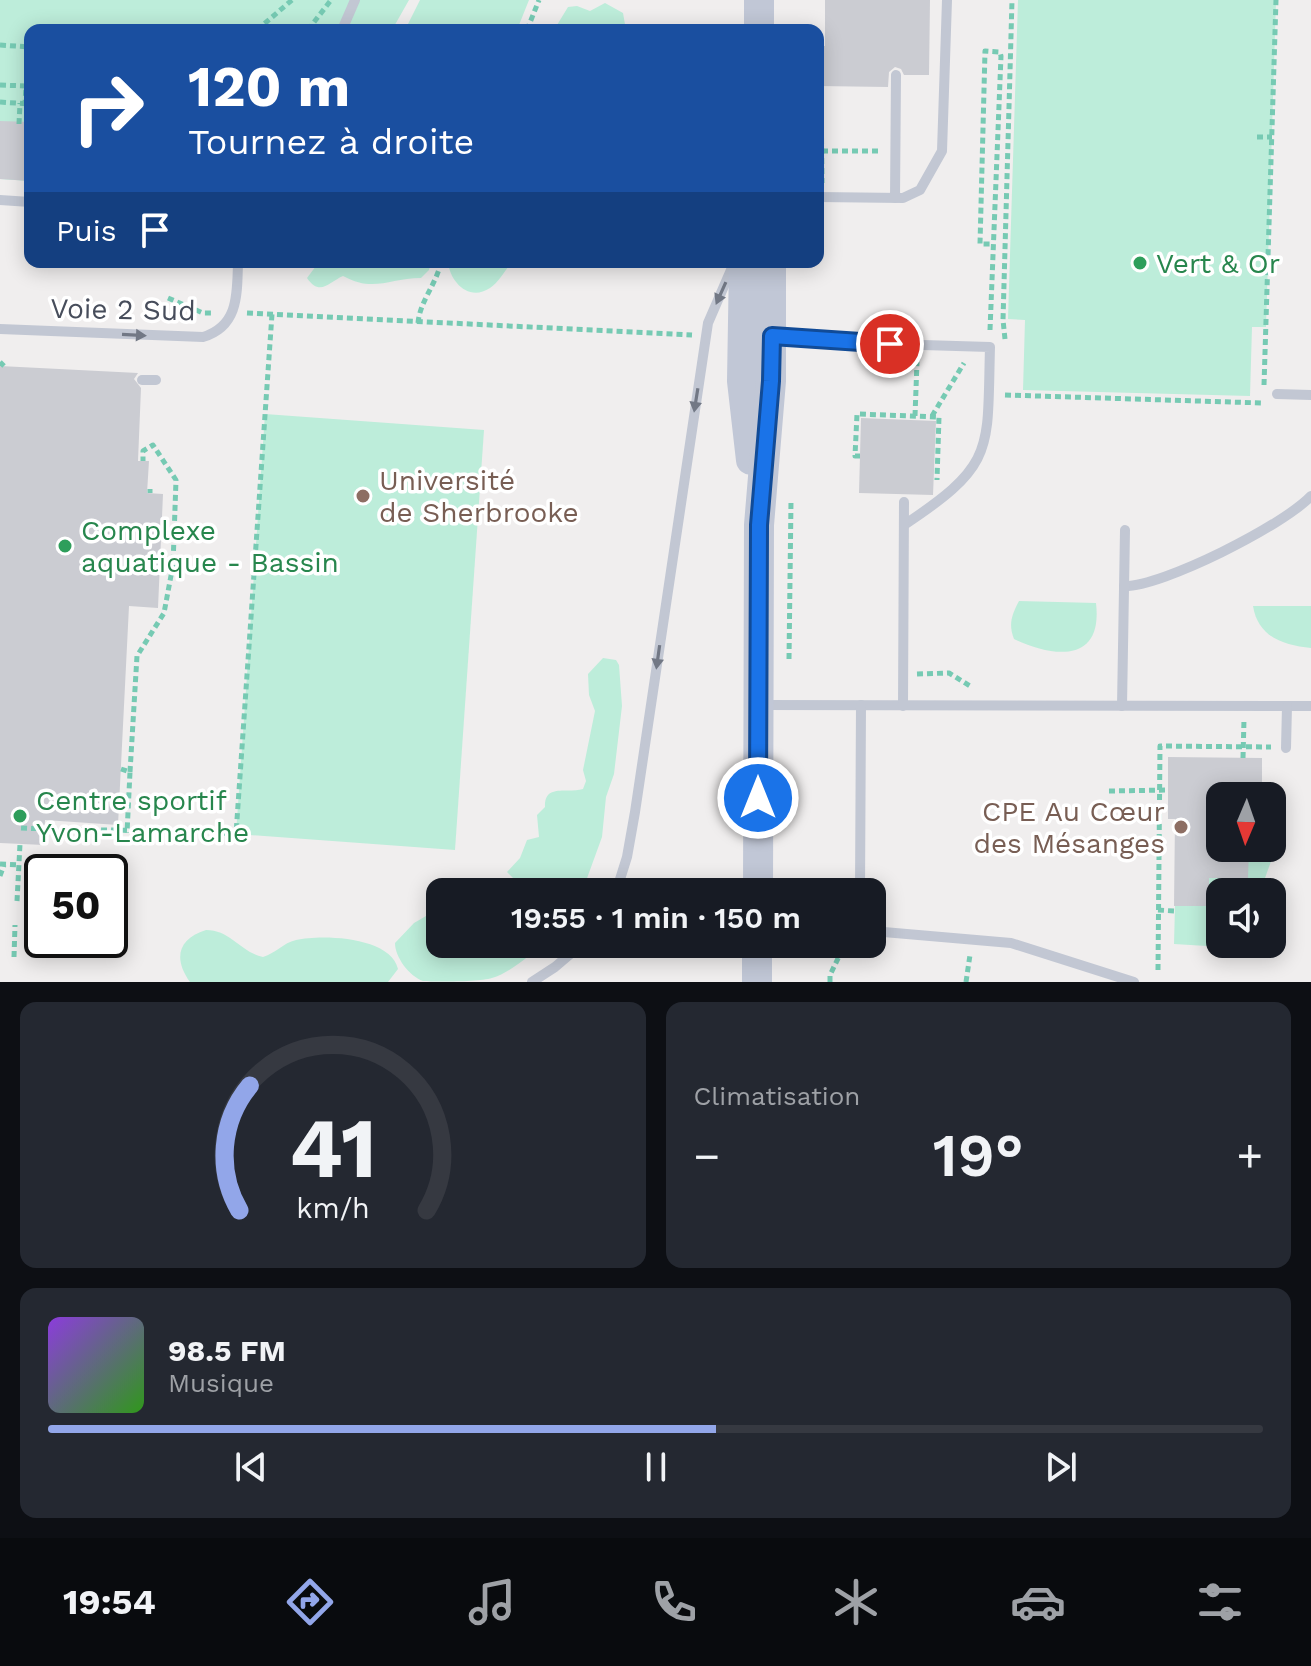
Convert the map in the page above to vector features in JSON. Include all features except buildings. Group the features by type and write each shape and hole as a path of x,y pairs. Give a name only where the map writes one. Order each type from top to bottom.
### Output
{"main road":[{"path":"759,0 759,24"},
{"path":"744,268 742,381 759,525"},
{"path":"758,878 759,525 771,381 771,268"},
{"path":"757,958 757,982"}],"lane":[{"path":"345,24 355,0"},
{"path":"824,197 895,198 908,197 920,190 942,151 947,0"},
{"path":"895,198 896,75"},
{"path":"0,200 24,202"},
{"name":"Voie 2 Sud","path":"0,329 203,337 224,326 233,313 237,268"},
{"path":"620,878 635,812 708,323 732,268"},
{"path":"772,336 855,343 990,347 988,431 981,456 949,493 904,525"},
{"path":"142,380 156,380"},
{"path":"1277,394 1311,395"},
{"path":"1124,586 1139,587 1210,556 1294,512 1311,496"},
{"path":"903,706 904,502"},
{"path":"1122,706 1125,530"},
{"path":"758,705 1311,706"},
{"path":"860,878 861,705"},
{"path":"1286,748 1287,706"},
{"path":"886,932 1011,943 1134,982"},
{"path":"532,982 566,958"}],"path":[{"path":"264,24 292,0"},
{"path":"313,24 331,0"},
{"path":"529,24 539,0"},
{"path":"1005,341 1003,320 1012,0"},
{"path":"1004,382 1004,395 1264,403 1276,0"},
{"path":"0,45 24,47"},
{"path":"990,347 1001,56 1000,52 985,51 980,244 992,244"},
{"path":"0,85 24,86"},
{"path":"0,102 24,103"},
{"path":"19,124 24,106"},
{"path":"1257,137 1272,137"},
{"path":"824,151 887,151"},
{"path":"418,323 421,306 436,283 440,268"},
{"path":"168,298 203,313"},
{"path":"247,313 687,335"},
{"path":"21,828 127,833 151,828 236,834 272,314"},
{"path":"932,417 964,364"},
{"path":"915,416 917,369"},
{"path":"860,456 855,456 857,414 939,417 937,495"},
{"path":"127,833 137,656 164,613 173,565 176,480 153,445 143,451 143,461"},
{"path":"782,670 789,664 791,495"},
{"path":"910,674 949,673 966,686 979,686"},
{"path":"1243,758 1244,706"},
{"path":"1158,970 1160,746 1272,747"},
{"path":"121,769 130,772"},
{"path":"1109,791 1168,790"},
{"path":"17,901 20,844"},
{"path":"0,876 2,864 19,865"},
{"path":"1158,910 1174,911"},
{"path":"14,957 15,925"},
{"path":"966,982 970,953"},
{"path":"830,982 838,958"}],"green space":[{"path":"0,0 409,0 395,24 24,24 24,181 0,179"},
{"path":"420,0 529,0 519,24 408,24"},
{"name":"Vert & Or","path":"1018,0 1276,0 1266,327 1252,327 1250,396 1023,390 1025,320 1008,319"},
{"path":"605,3 623,13 625,24 558,24 568,7 577,6 590,11"},
{"path":"314,268 430,268 421,278 373,284 343,276 316,287 307,278"},
{"path":"507,268 493,285 475,293 462,288 450,269"},
{"path":"265,414 484,430 455,850 236,834"},
{"path":"1019,601 1096,603 1092,637 1084,646 1073,651 1059,652 1014,639 1012,619"},
{"path":"1253,606 1311,606 1311,648 1273,638 1260,625"},
{"path":"603,658 616,660 622,706 602,837 587,878 513,878 507,872 520,858 527,840 539,837 537,815 545,807 548,795 583,789 586,781 583,770 595,711 589,695 588,674"},
{"path":"1230,862 1271,862 1265,878 1209,878"},
{"path":"1175,906 1206,906 1206,946 1174,944"},
{"path":"426,916 426,958 526,958 492,978 423,981 404,965 395,943 414,923"},
{"path":"206,930 229,937 248,951 263,957 296,940 354,940 383,950 393,958 398,969 388,982 190,982 181,965 181,950 189,939"}],"place":[{"name":"Vert & Or","path":"1140,263"},
{"name":"Université de Sherbrooke","path":"363,496"},
{"name":"Complexe aquatique - Bassin","path":"65,546"},
{"name":"Centre sportif Yvon-Lamarche","path":"20,816"},
{"name":"CPE Au Cœur des Mésanges","path":"1181,827"}],"route":[{"path":"758,798 759,525 772,336 890,344"}]}
